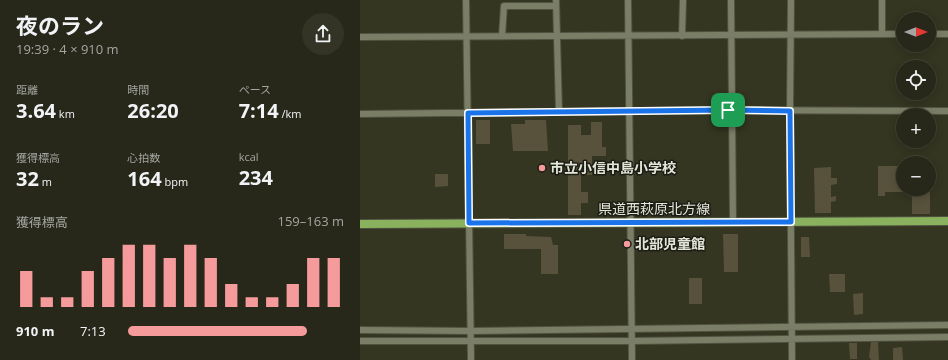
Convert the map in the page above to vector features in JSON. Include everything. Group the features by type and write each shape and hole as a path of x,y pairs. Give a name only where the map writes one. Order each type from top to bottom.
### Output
{"main road":[{"name":"県道西萩原北方線","path":"360,224 948,221"}],"street":[{"path":"466,0 468,36 471,360"},
{"path":"628,0 628,112 632,360"},
{"path":"682,0 682,36"},
{"path":"731,0 733,221"},
{"path":"790,0 792,360"},
{"path":"882,0 882,34"},
{"path":"502,36 504,6 556,3 559,112"},
{"path":"360,37 896,34"},
{"path":"936,34 948,34"},
{"path":"360,114 732,110 948,111"},
{"path":"360,330 631,330 948,325"},
{"path":"360,341 632,341 948,337"}],"building":[{"path":"476,120 490,120 490,144 476,144"},
{"path":"525,120 546,120 548,151 513,151 511,124 525,124"},
{"path":"591,122 602,122 602,147 606,147 606,156 592,156 592,175 581,175 581,192 588,192 588,203 581,203 581,215 568,215 568,125 581,125 581,135 591,135"},
{"path":"878,166 896,166 896,192 885,192 885,196 878,196"},
{"path":"831,167 831,178 837,178 837,184 831,185 831,197 836,196 836,201 831,202 831,213 815,213 814,168"},
{"path":"435,174 448,174 448,186 435,187"},
{"path":"912,196 930,196 930,214 912,214"},
{"path":"504,234 526,234 526,236 551,237 553,245 558,245 558,274 541,274 541,249 504,249"},
{"path":"723,234 738,234 738,272 724,272"},
{"path":"801,237 809,237 810,257 801,257"},
{"path":"829,274 845,274 845,292 830,292"},
{"path":"689,278 702,278 702,304 689,304"},
{"path":"863,293 863,314 854,315 853,294"},
{"path":"871,342 878,342 879,360 871,360 869,357"},
{"path":"849,343 857,343 857,359 850,359"},
{"path":"902,347 903,360 893,360 893,348"}],"place":[{"name":"市立小信中島小学校","path":"542,168"},
{"name":"北部児童館","path":"627,244"}],"route":[{"path":"728,110 790,111 791,222 469,223 468,113 728,110"}]}
